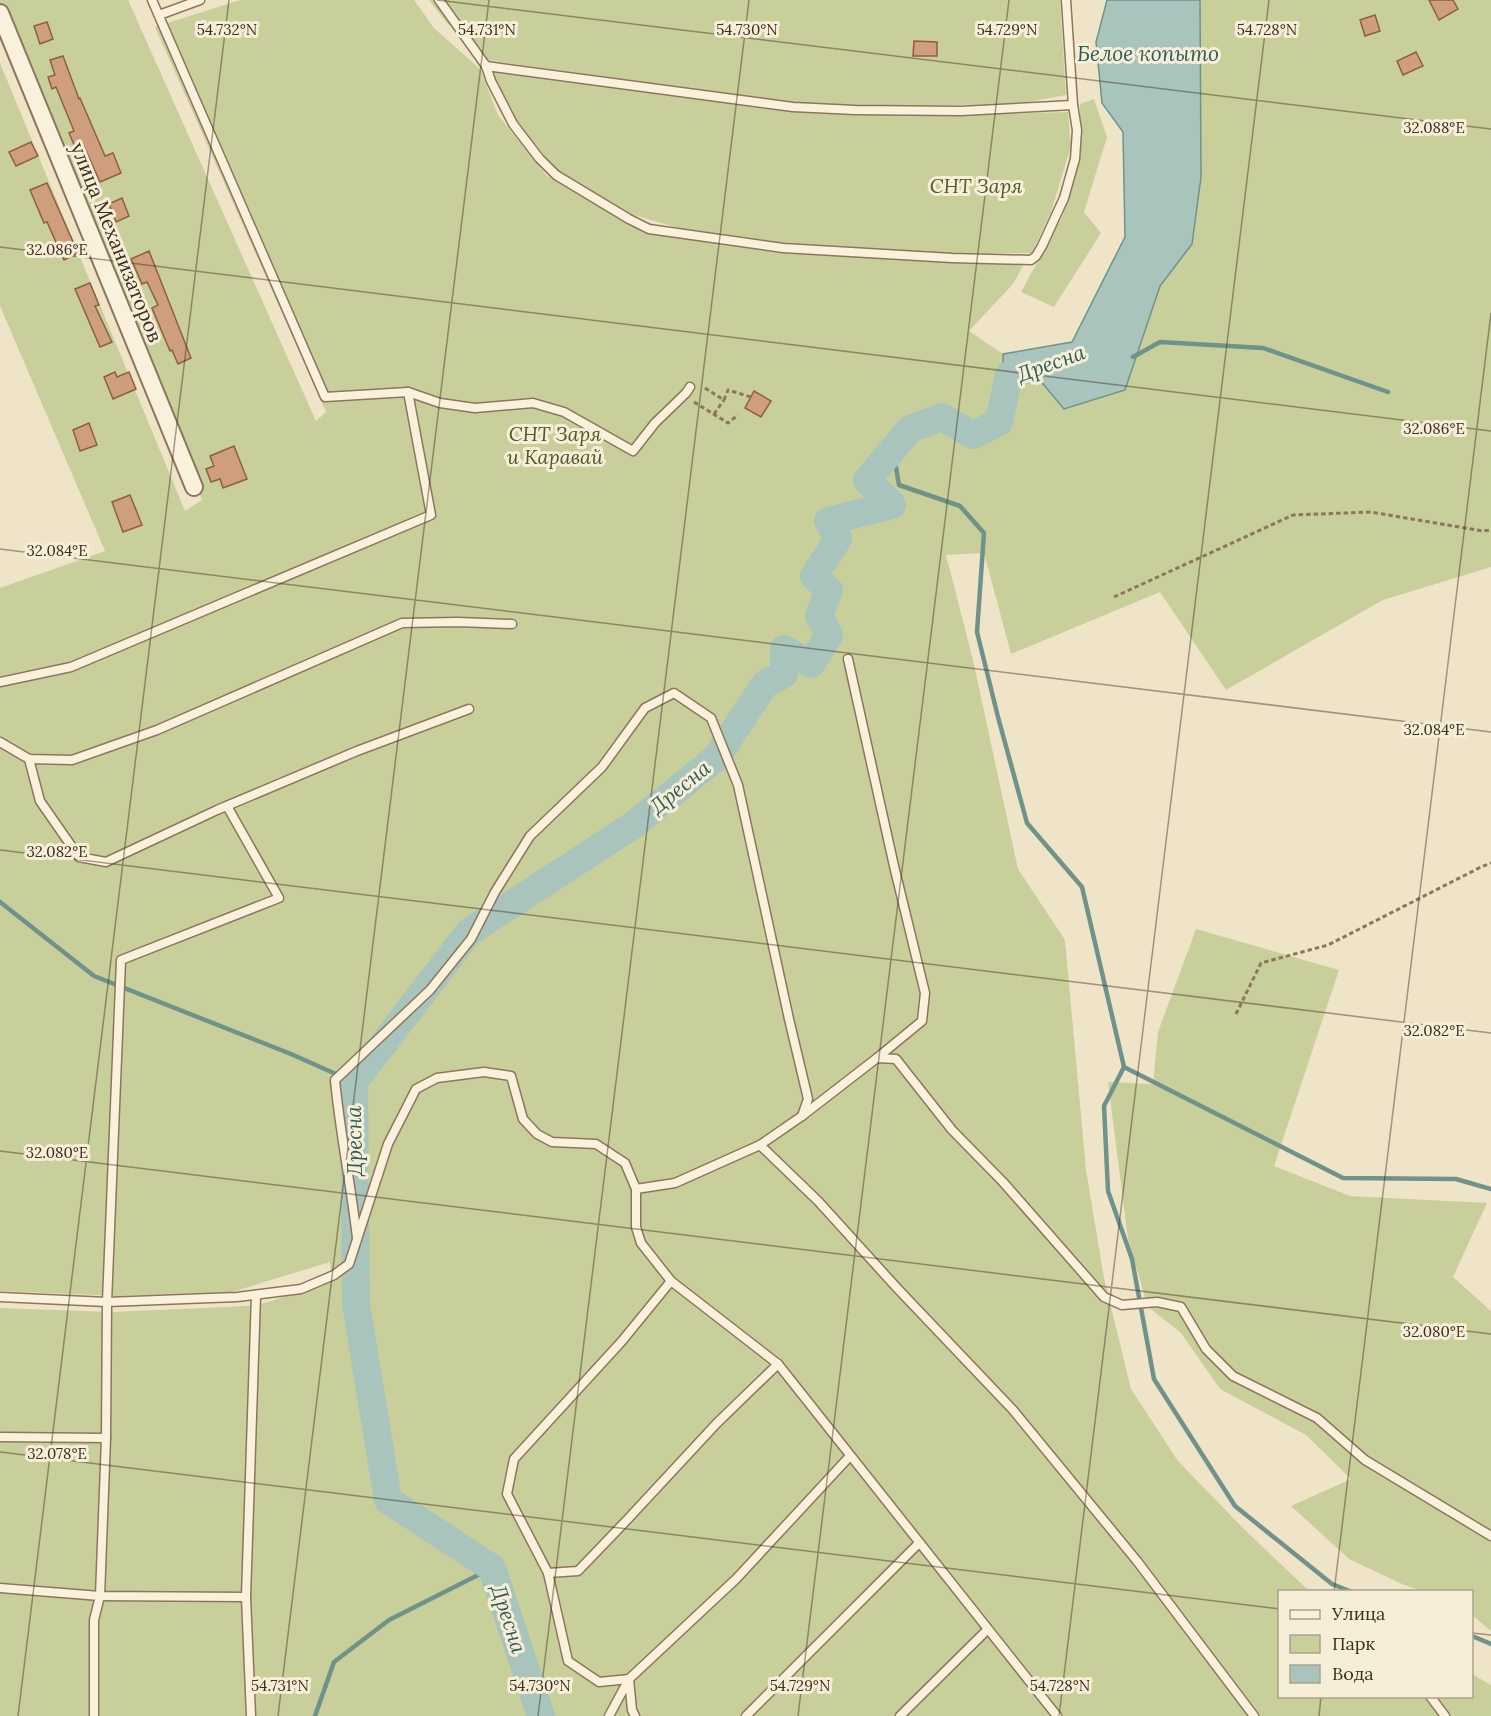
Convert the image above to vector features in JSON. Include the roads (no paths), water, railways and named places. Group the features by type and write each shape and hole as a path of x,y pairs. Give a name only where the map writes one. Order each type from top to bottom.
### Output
{"street":[{"name":"улица Механизаторов","path":"0,13 194,487"}],"lane":[{"path":"152,0 325,397 408,392 440,403 475,408 533,403 564,412 633,451 655,423 690,387"},
{"path":"159,15 200,0"},
{"path":"439,0 486,66 491,81 519,132 539,158 556,175 649,229 783,248 952,258 1031,260 1042,246 1064,198 1075,159 1077,130 1073,105 1066,0"},
{"path":"486,66 668,88 793,107 961,111 1073,105"},
{"path":"0,682 71,667 431,515 408,392"},
{"path":"0,742 29,759 72,760 157,730 402,623 512,624"},
{"path":"636,1189 675,1183 760,1145 802,1116 922,1021 925,993 848,659"},
{"path":"357,1241 351,1186 340,1130 335,1080 430,990 471,939 495,892 530,836 602,767 645,708 674,693 711,718 738,785 808,1099 802,1116"},
{"path":"29,759 40,801 79,857 106,862 227,806 357,751 469,709"},
{"path":"93,1716 94,1620 100,1596 106,1438 107,1302 121,960 279,898 227,806"},
{"path":"877,1058 896,1059 952,1130 1003,1182 1104,1297 1122,1305 1156,1302 1181,1307 1206,1349 1233,1376 1317,1418 1365,1460 1491,1536"},
{"path":"0,1297 107,1302 256,1295 301,1289 334,1275 349,1264 382,1161 403,1112 416,1089 437,1078 484,1072 511,1076 523,1119 537,1134 552,1142 596,1144 626,1163 636,1189 636,1227 641,1243 671,1281 778,1364 1056,1716"},
{"path":"760,1145 818,1201 1013,1410 1137,1561 1254,1716"},
{"path":"629,1679 599,1682 568,1661 548,1573 507,1494 514,1459 622,1341 671,1281"},
{"path":"251,1716 246,1598 256,1295"},
{"path":"548,1573 578,1571 717,1423 778,1364"},
{"path":"0,1437 106,1438"},
{"path":"609,1716 629,1679 736,1579 850,1456"},
{"path":"746,1716 918,1543"},
{"path":"0,1588 100,1596 246,1598"},
{"path":"900,1716 987,1630"},
{"path":"629,1679 632,1710 635,1716"},
{"path":"1432,1698 1445,1716"}],"water":[{"name":"Белое копыто","path":"1107,0 1200,0 1201,177 1192,244 1160,286 1125,390 1064,409 1039,379 1004,386 1003,354 1072,342 1125,237 1123,132 1102,103 1096,42"}],"waterway":[{"path":"1133,357 1160,342 1263,348 1388,392"},
{"name":"Дресна","path":"541,1716 492,1568 388,1500 356,1304 354,1082 469,932 632,826 716,758 765,684 784,674 784,649 811,664 829,635 819,616 829,590 814,576 838,539 828,521 892,505 867,480 910,429 942,417 973,435 999,422 1009,375 1036,367"},
{"path":"893,450 899,485 960,506 984,533 977,632 998,717 1027,823 1082,887 1124,1067 1343,1178 1456,1179 1491,1189"},
{"path":"0,902 94,976 291,1054 354,1082"},
{"path":"1124,1067 1104,1106 1108,1191 1132,1259 1154,1379 1235,1506 1332,1584 1347,1590"},
{"path":"315,1716 334,1662 389,1620 492,1568"},
{"path":"1473,1636 1491,1644"}],"park label":[{"name":"СНТ Заря","path":"976,185"},
{"name":"СНТ Заря и Каравай","path":"555,444"}]}
